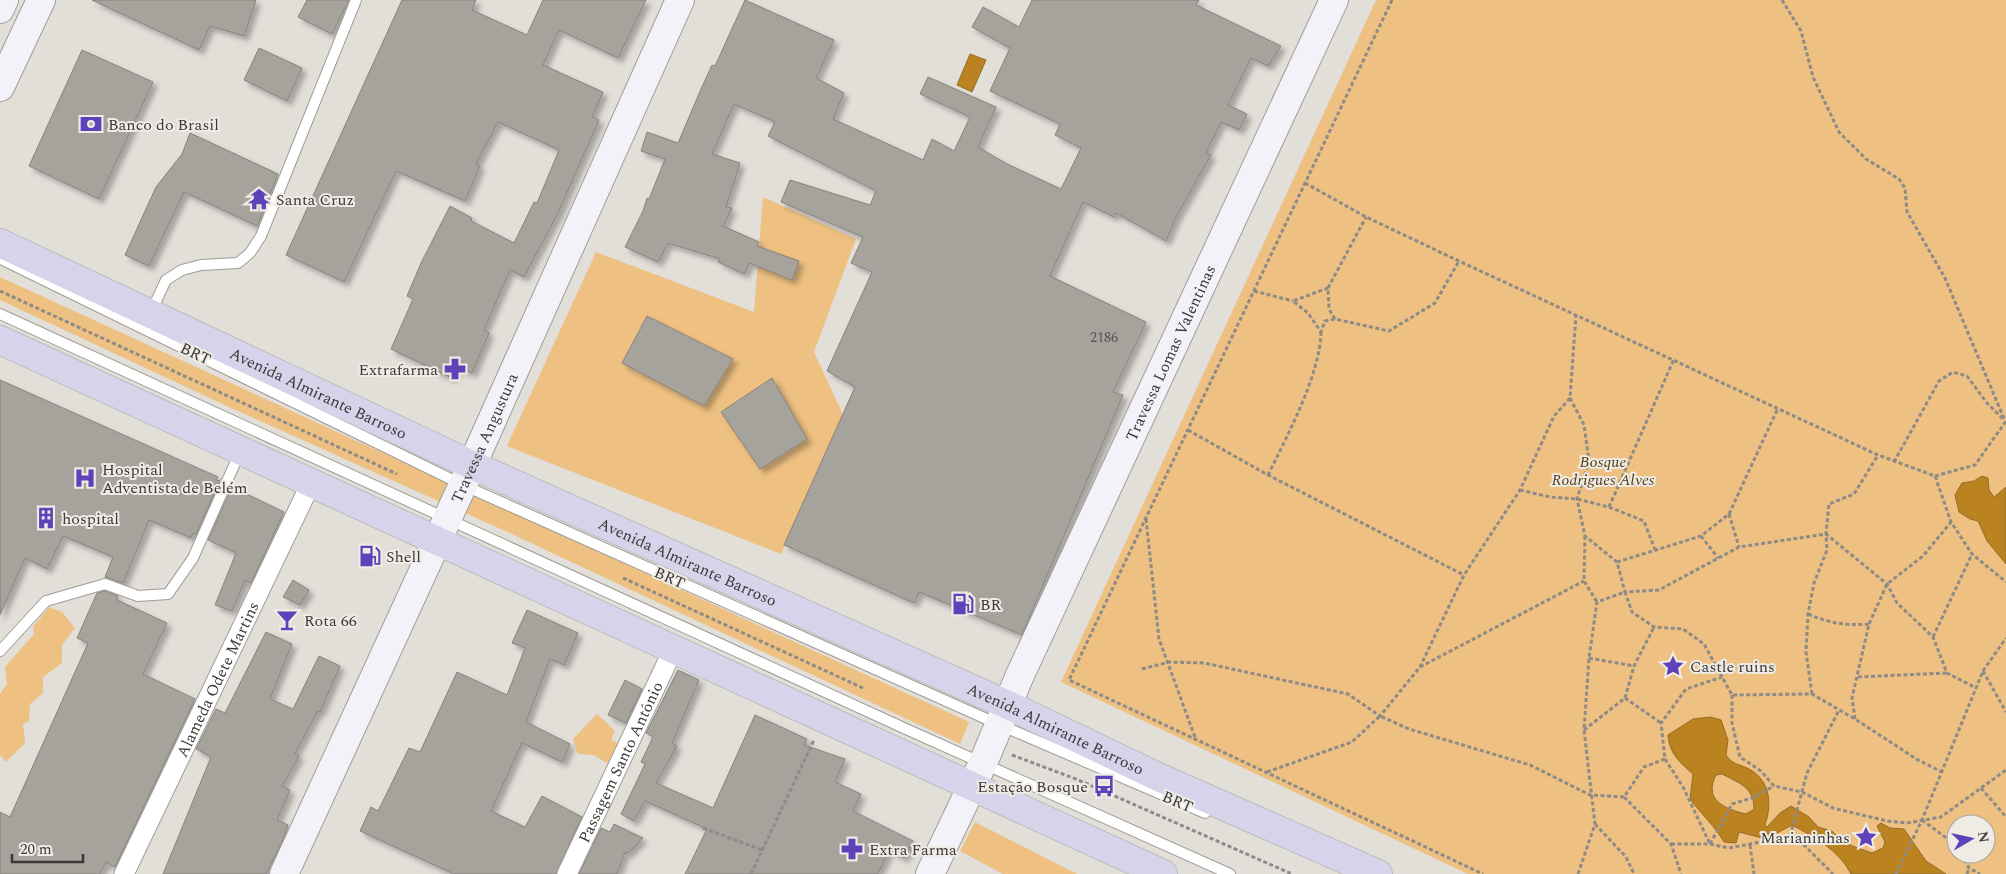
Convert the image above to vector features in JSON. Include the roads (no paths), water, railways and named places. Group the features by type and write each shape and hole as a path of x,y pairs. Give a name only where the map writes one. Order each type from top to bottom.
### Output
{"highway":[{"name":"Avenida Almirante Barroso","path":"0,243 150,313 468,475 1004,715 1158,778 1378,874"},
{"path":"0,340 310,483 442,530 673,650 1162,874"}],"street":[{"path":"0,9 4,0"},
{"path":"0,87 41,0"},
{"name":"Travessa Angustura","path":"284,874 468,475 680,0"},
{"name":"Travessa Lomas Valentinas","path":"930,874 972,788 1334,0"},
{"name":"Alameda Odete Martins","path":"124,874 310,483"},
{"name":"Passagem Santo Antônio","path":"567,874 673,650"}],"lane":[{"path":"150,313 166,280 182,270 201,265 238,263 250,252 261,236 356,0"},
{"name":"BRT","path":"0,258 468,475"},
{"path":"0,314 336,469 442,530 983,763 1230,874"},
{"path":"0,651 46,601 105,584 138,596 168,594 193,558 240,451"},
{"name":"BRT","path":"1004,715 1213,816"}],"place":[{"name":"Banco do Brasil","path":"91,124"},
{"name":"Santa Cruz","path":"259,199"},
{"name":"Extrafarma","path":"455,369"},
{"name":"Hospital Adventista de Belém","path":"85,478"},
{"name":"hospital","path":"46,518"},
{"name":"Shell","path":"370,556"},
{"name":"BR","path":"963,604"},
{"name":"Rota 66","path":"287,620"},
{"name":"Castle ruins","path":"1673,666"},
{"name":"Estação Bosque","path":"1104,786"},
{"name":"Marianinhas","path":"1866,837"},
{"name":"Extra Farma","path":"852,849"}],"park label":[{"name":"Bosque Rodrigues Alves","path":"1603,470"}]}
